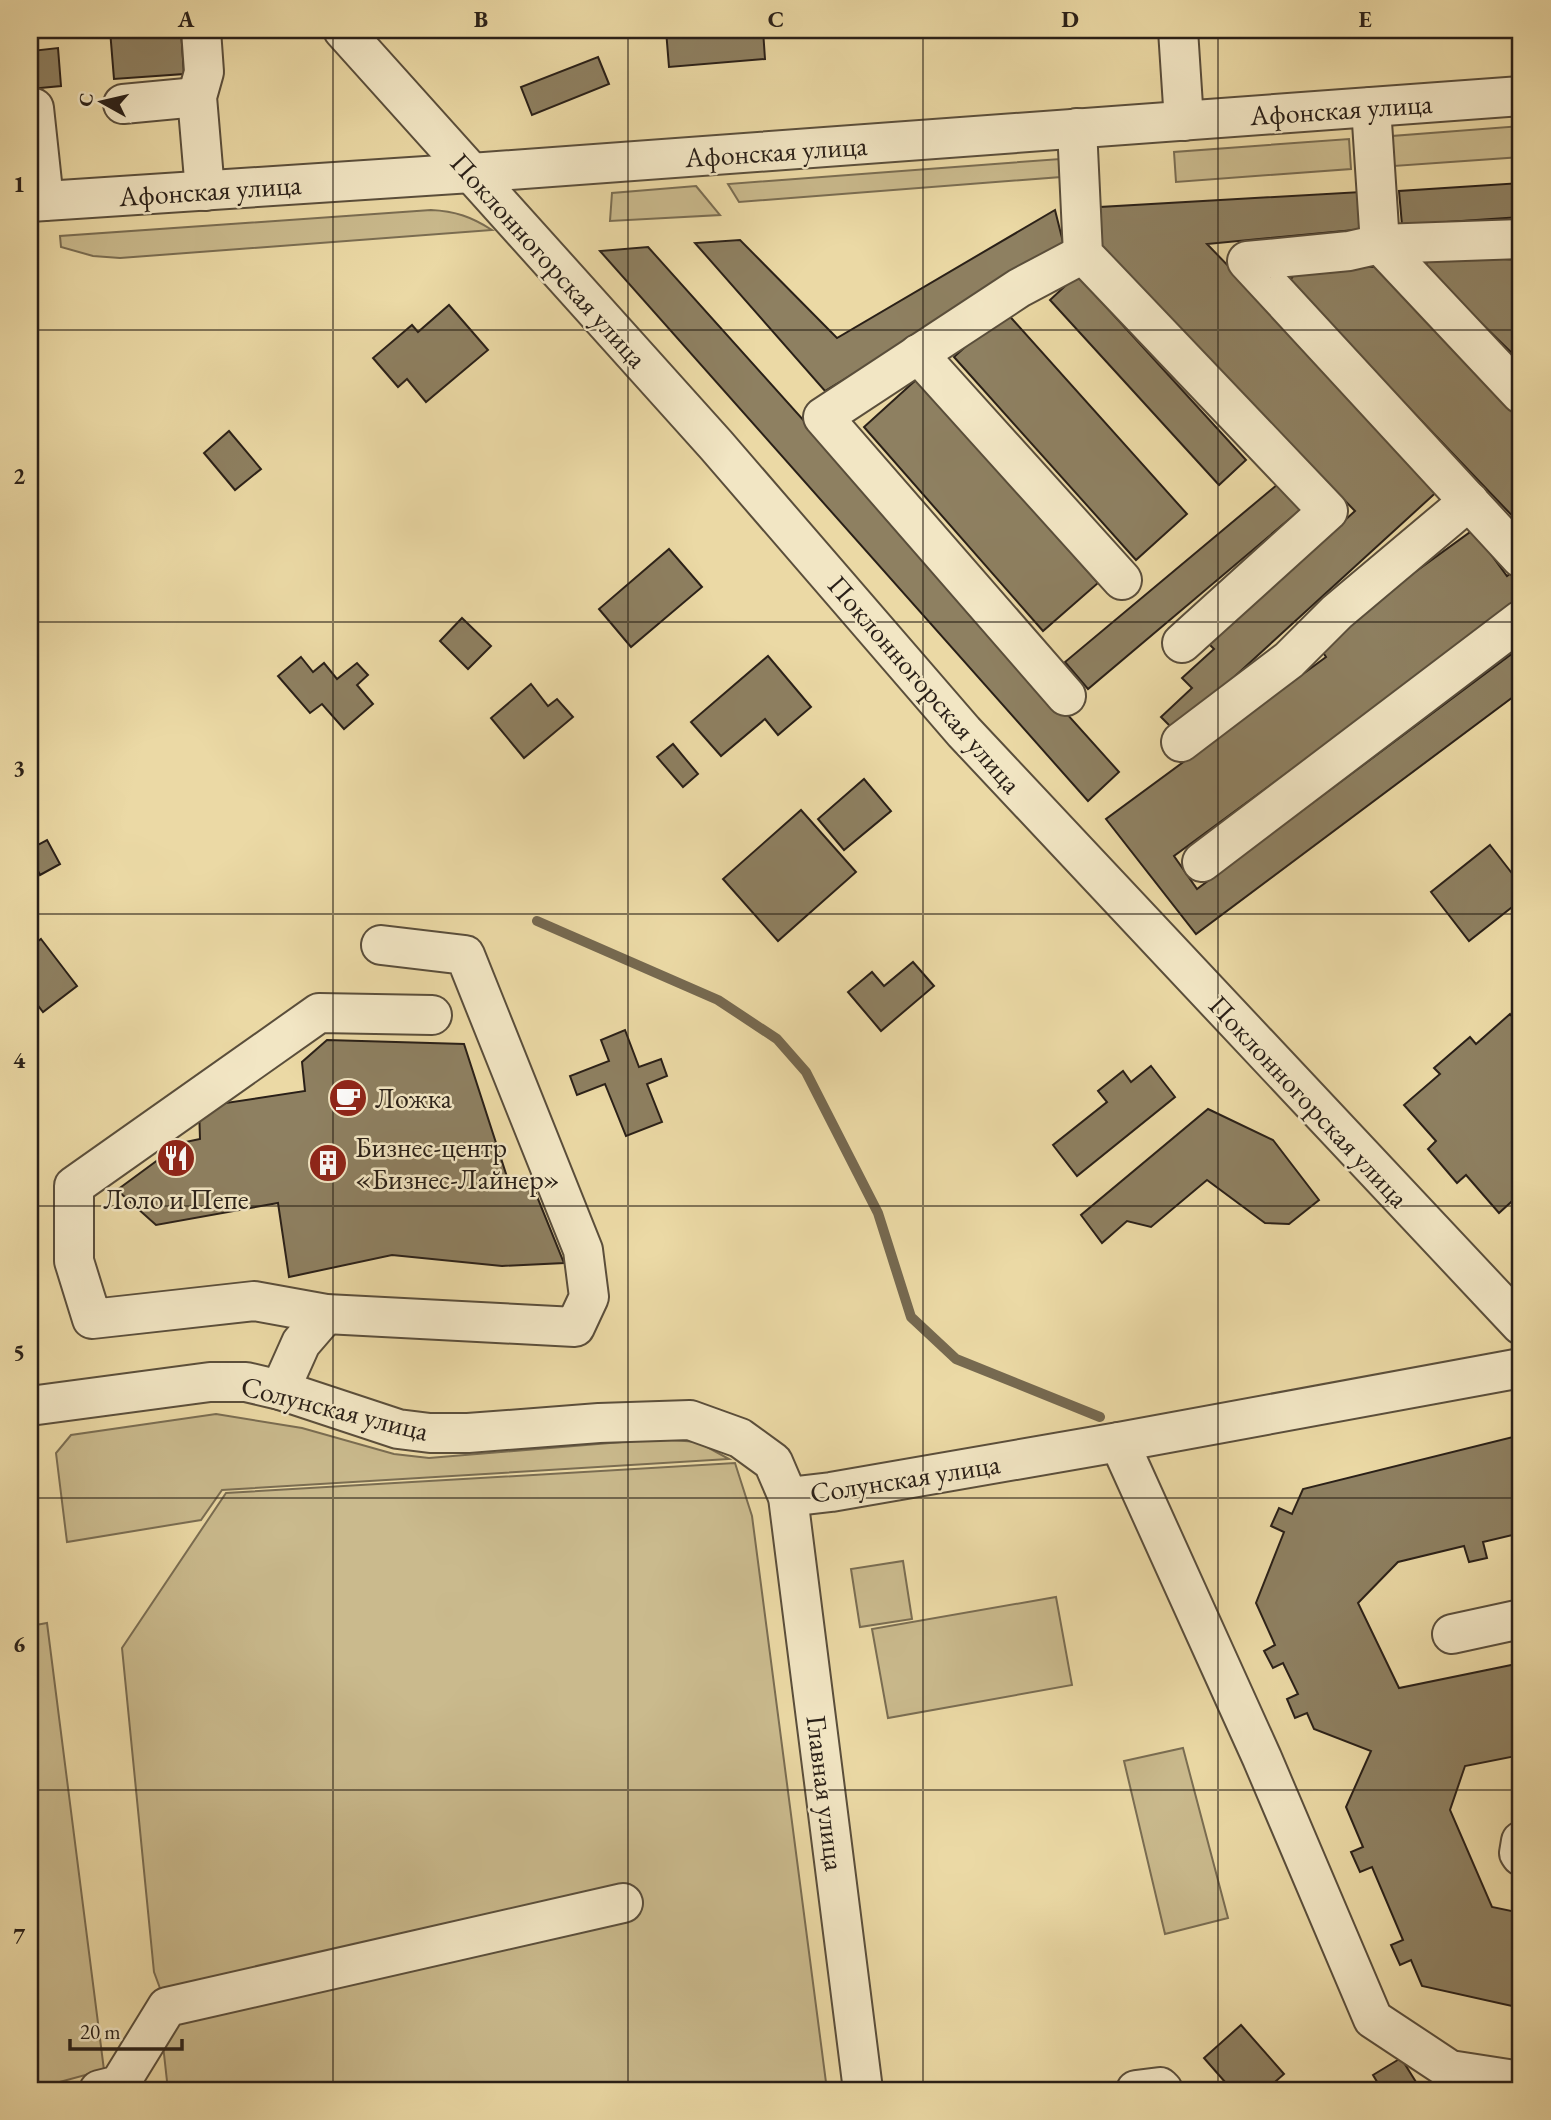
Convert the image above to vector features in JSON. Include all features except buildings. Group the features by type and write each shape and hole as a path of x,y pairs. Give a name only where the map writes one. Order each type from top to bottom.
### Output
{"street":[{"path":"201,30 204,72 197,97 205,191"},
{"name":"Поклонногорская улица","path":"343,30 716,445 964,733 1521,1325"},
{"path":"1178,30 1184,121"},
{"name":"Афонская улица","path":"37,202 1521,96"},
{"path":"123,104 197,97"},
{"path":"1371,107 1380,244 1521,394"},
{"path":"34,108 37,202"},
{"path":"1077,128 1083,254 1328,511 1182,643"},
{"path":"1521,239 1380,244 1349,251 1247,261 1521,558"},
{"path":"1066,695 823,417 1019,288 1083,254"},
{"path":"918,354 1122,580"},
{"path":"1181,742 1289,660 1337,611 1469,502"},
{"path":"1202,862 1521,620"},
{"path":"381,945 465,955 583,1250 589,1297 575,1327 326,1314 254,1301 92,1319 74,1261 74,1186 319,1013 432,1014"},
{"path":"280,1390 300,1343 326,1314"},
{"name":"Солунская улица","path":"30,1406 210,1382 246,1382 280,1390 398,1429 430,1433 690,1420 740,1438 773,1462 788,1497 1119,1443 1521,1368"},
{"path":"1119,1443 1262,1758 1373,2019 1450,2070 1521,2081"},
{"name":"Главная улица","path":"788,1497 863,2090"},
{"path":"1452,1634 1521,1619"},
{"path":"1521,1840 1521,1856"},
{"path":"99,2090 119,2085 167,2007 623,1903"},
{"path":"1136,2090 1160,2087 1163,2090"}],"shaded area":[{"path":"1521,126 1521,157 1394,166 1392,136"},
{"path":"1349,139 1351,169 1176,182 1174,152"},
{"path":"1060,159 1061,177 739,202 728,184"},
{"path":"696,186 720,215 610,221 612,193"},
{"path":"431,210 463,216 492,230 120,258 93,256 61,247 60,236"},
{"path":"216,1414 302,1428 394,1454 429,1458 658,1439 698,1442 729,1459 222,1490 201,1520 67,1542 56,1453 71,1435"},
{"path":"735,1463 752,1516 827,2090 168,2090 162,2036 167,2007 154,1972 122,1648 226,1493"},
{"path":"903,1561 912,1619 860,1627 851,1569"},
{"path":"1056,1597 1072,1685 888,1718 872,1629"},
{"path":"47,1623 104,2070 30,2090 30,1626"},
{"path":"1183,1748 1228,1918 1165,1934 1124,1761"}],"waterway":[{"path":"537,921 718,1000 777,1039 806,1072 878,1213 911,1317 956,1359 1100,1417"}],"place":[{"name":"Ложка","path":"348,1098"},
{"name":"Лоло и Пепе","path":"176,1158"},
{"name":"Бизнес-центр «Бизнес-Лайнер»","path":"328,1163"}]}
